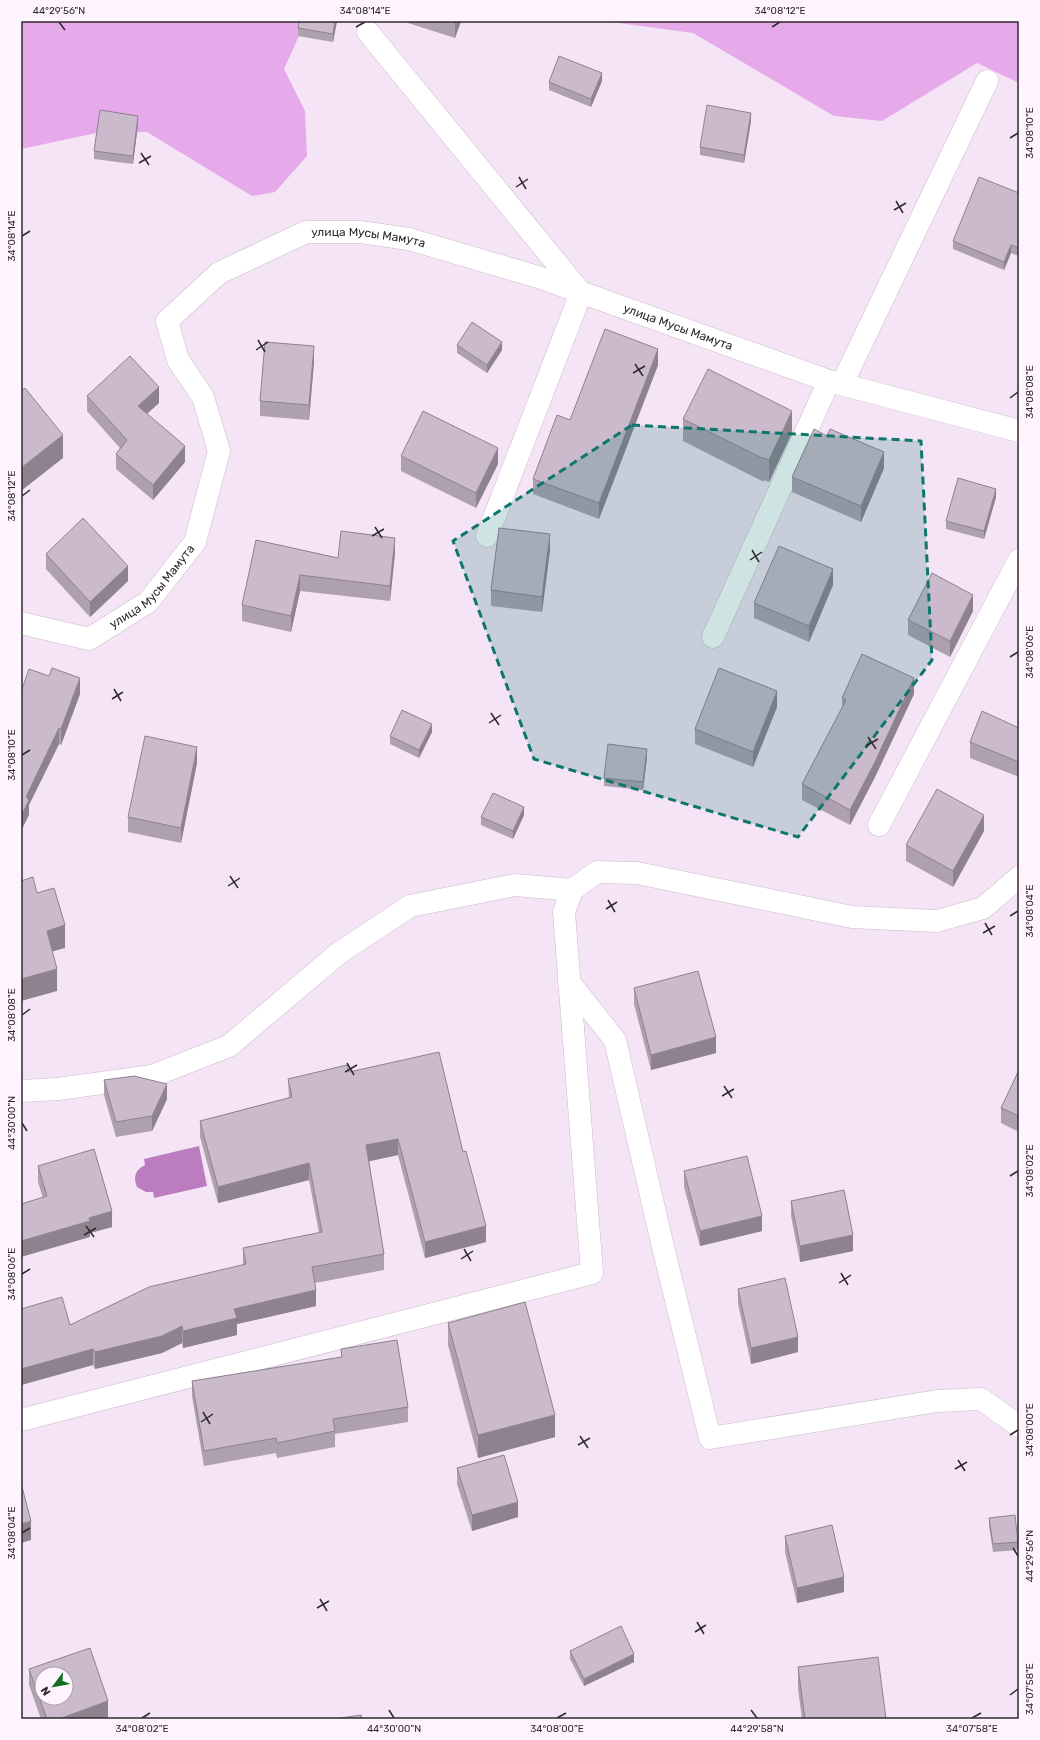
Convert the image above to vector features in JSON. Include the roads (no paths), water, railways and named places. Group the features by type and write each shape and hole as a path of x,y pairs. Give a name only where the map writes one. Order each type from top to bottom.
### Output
{"street":[{"path":"368,32 581,293 487,536"},
{"path":"713,636 836,382 987,81"},
{"name":"улица Мусы Мамута","path":"21,623 89,639 148,602 195,542 219,451 203,397 178,360 167,321 219,273 306,232 360,232 409,239 538,277 836,382 1019,431"},
{"path":"879,825 1019,560"},
{"path":"21,1420 592,1273 564,912 572,890 597,872 637,873 852,917 937,921 983,908 1019,878"},
{"path":"21,1090 58,1089 152,1076 229,1046 339,953 410,906 515,885 572,890"},
{"path":"569,982 615,1040 663,1247 710,1438 937,1401 981,1399 1019,1426"}]}
